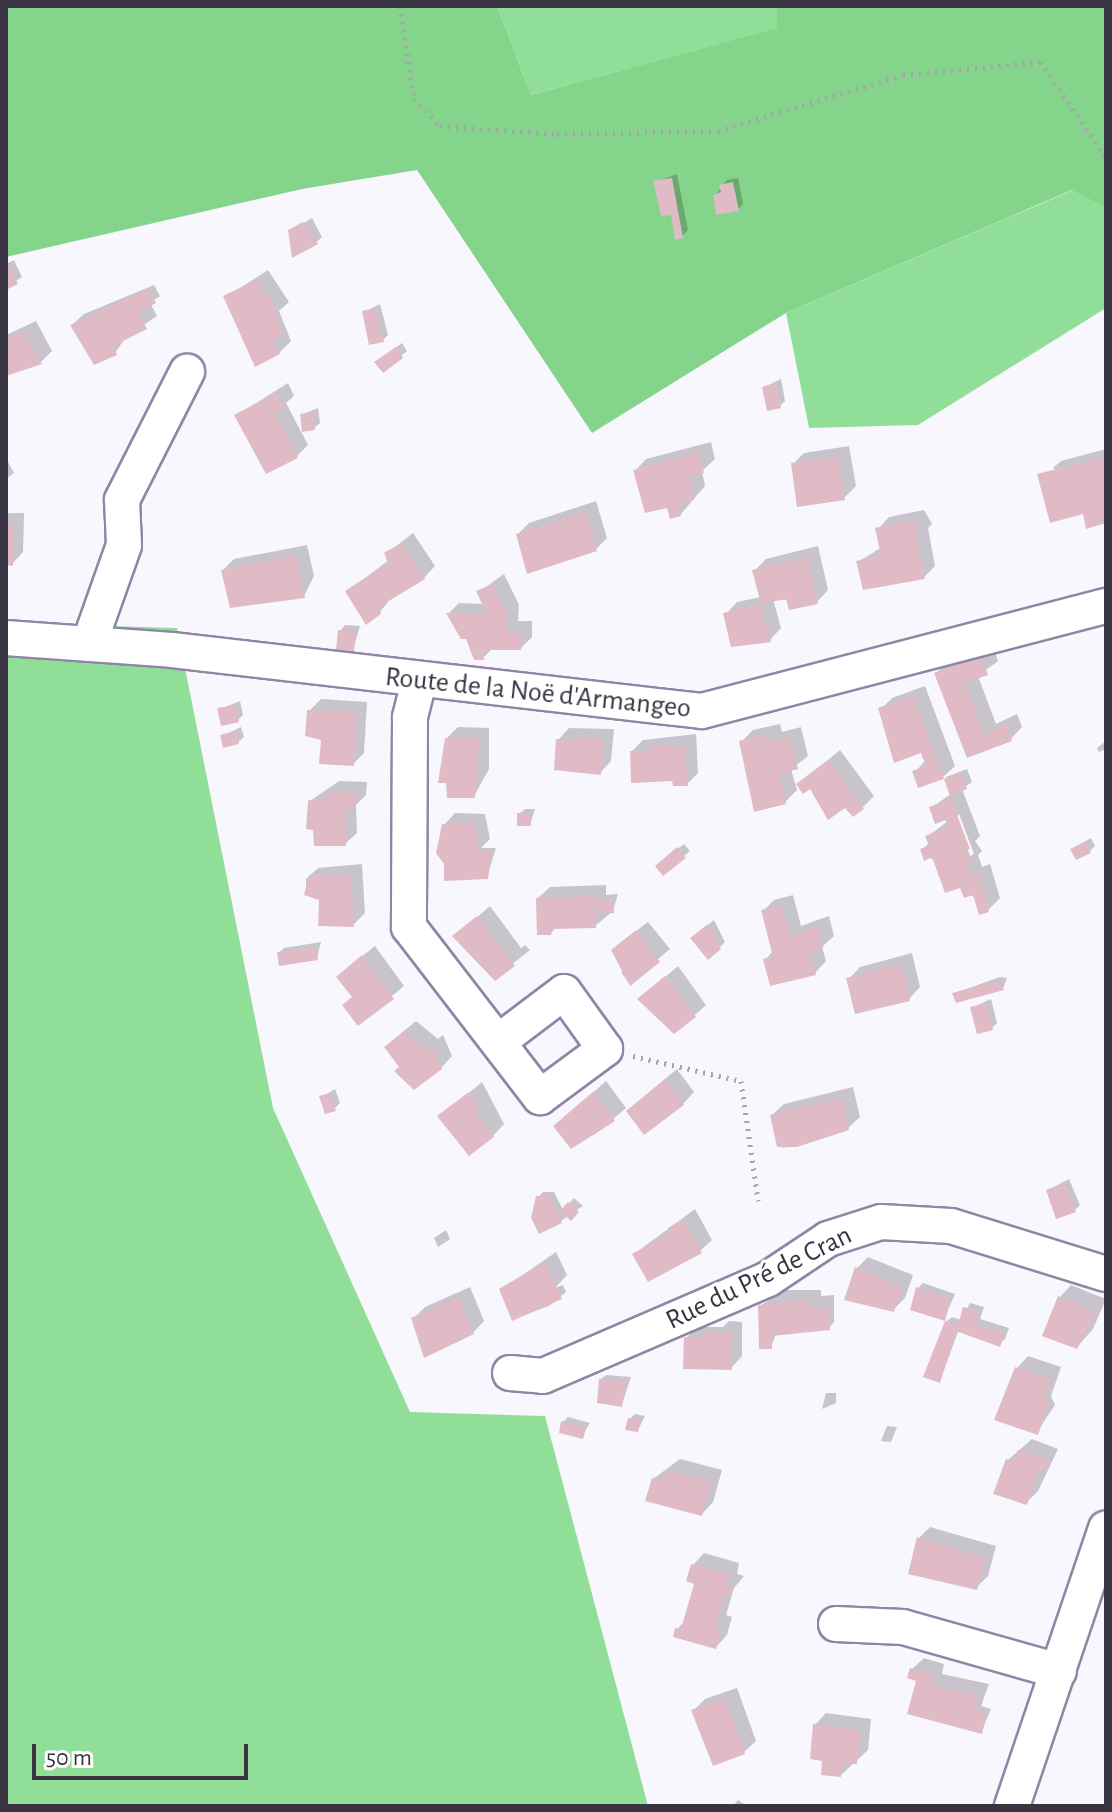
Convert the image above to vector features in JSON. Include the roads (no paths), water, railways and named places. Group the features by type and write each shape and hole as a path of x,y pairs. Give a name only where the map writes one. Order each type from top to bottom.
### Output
{"street":[{"path":"89,644 124,545 122,500 187,372"},
{"name":"Route de la Noë d'Armangeo","path":"6,638 89,644 702,711 1106,606"},
{"path":"419,681 410,718 409,927 540,1097 605,1049 564,992 498,1042"},
{"name":"Rue du Pré de Cran","path":"510,1373 543,1376 768,1279 828,1239 881,1222 951,1226 1106,1274"},
{"path":"1012,1806 1106,1528"},
{"path":"836,1624 903,1627 1059,1671"}]}
